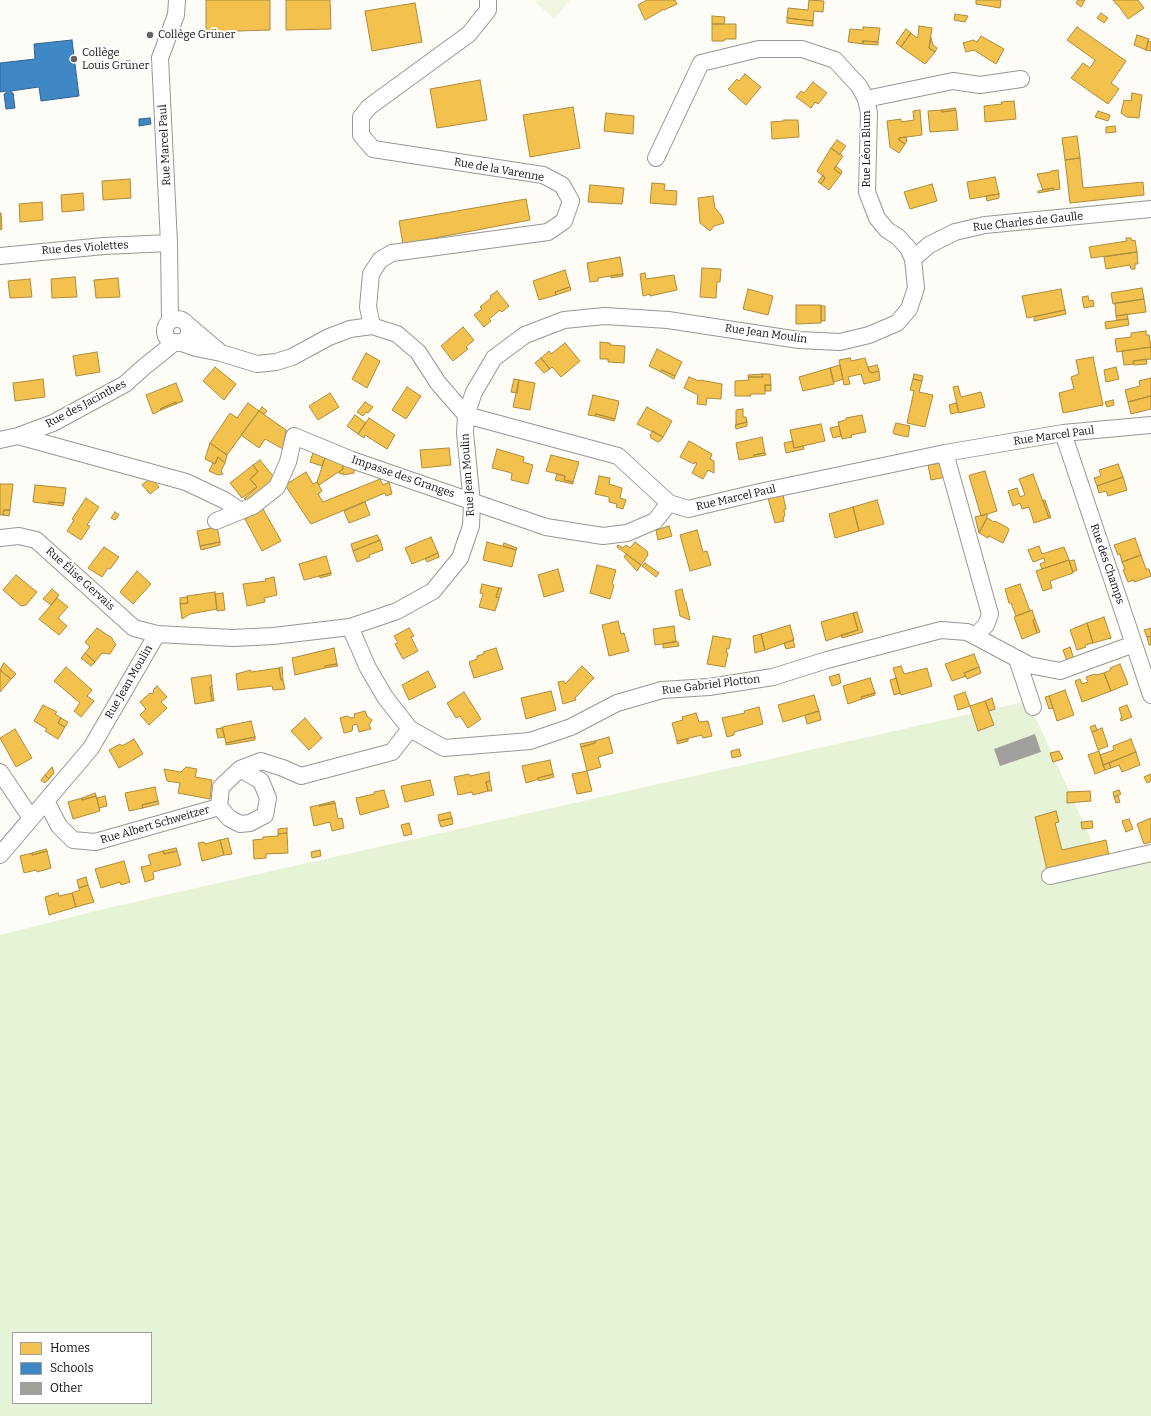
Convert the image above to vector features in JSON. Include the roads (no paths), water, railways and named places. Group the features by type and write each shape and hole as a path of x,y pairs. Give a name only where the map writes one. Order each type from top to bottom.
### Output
{"street":[{"name":"Rue Marcel Paul","path":"177,0 176,15 160,58 170,292 177,331 221,352 257,364 276,362 292,357 329,337 350,329 372,326 398,334 418,352 438,383 466,415 618,456 669,503 688,509 764,491 945,453 1063,433 1151,424"},
{"name":"Rue de la Varenne","path":"372,326 368,307 371,274 380,260 392,253 548,232 564,221 572,201 562,186 543,175 373,149 361,135 361,117 369,107 469,34 488,10 488,0"},
{"name":"Rue Léon Blum","path":"656,158 701,63 759,49 802,49 835,60 859,86 866,99 868,113 867,192 877,218 887,230 898,237 908,248 913,259"},
{"path":"866,99 953,81 980,85 1021,79"},
{"name":"Rue Charles de Gaulle","path":"913,259 929,245 955,232 985,225 1151,209"},
{"name":"Rue des Violettes","path":"0,256 104,246 169,243"},
{"name":"Rue Jean Moulin","path":"0,855 91,748 156,634 233,638 273,636 350,627 397,610 433,591 460,558 471,526 472,501 465,433 466,415 474,392 494,358 525,335 564,320 605,316 668,320 799,340 840,342 869,335 897,323 909,309 916,288 913,259"},
{"name":"Rue des Jacinthes","path":"0,440 18,436 54,423 125,384 144,367 177,331"},
{"name":"Rue des Champs","path":"1063,433 1151,695"},
{"path":"18,436 186,482 224,500 241,511"},
{"name":"Impasse des Granges","path":"216,521 253,506 277,487 288,462 294,436 352,460 546,527 603,536 627,533 655,520 669,503"},
{"path":"945,453 990,614 986,625 974,636"},
{"name":"Rue Élise Gervais","path":"0,538 19,536 36,540 134,628 156,634"},
{"name":"Rue Gabriel Plotton","path":"350,627 368,668 385,697 410,729 444,748 530,741 571,727 617,703 662,690 709,687 773,678 827,660 941,630 967,632 1029,665 1060,670 1134,644"},
{"path":"1017,659 1033,707"},
{"name":"Rue Albert Schweitzer","path":"46,801 59,826 73,840 96,842 219,807 221,787 240,770 261,761 301,776 392,752 410,729"},
{"path":"219,807 229,818 240,824 250,823 265,815 268,798 261,781 240,770"},
{"path":"0,772 32,818"},
{"path":"1050,876 1151,853"}],"place":[{"name":"Collège Grüner","path":"150,35"},
{"name":"Collège Louis Grüner","path":"74,59"}]}
